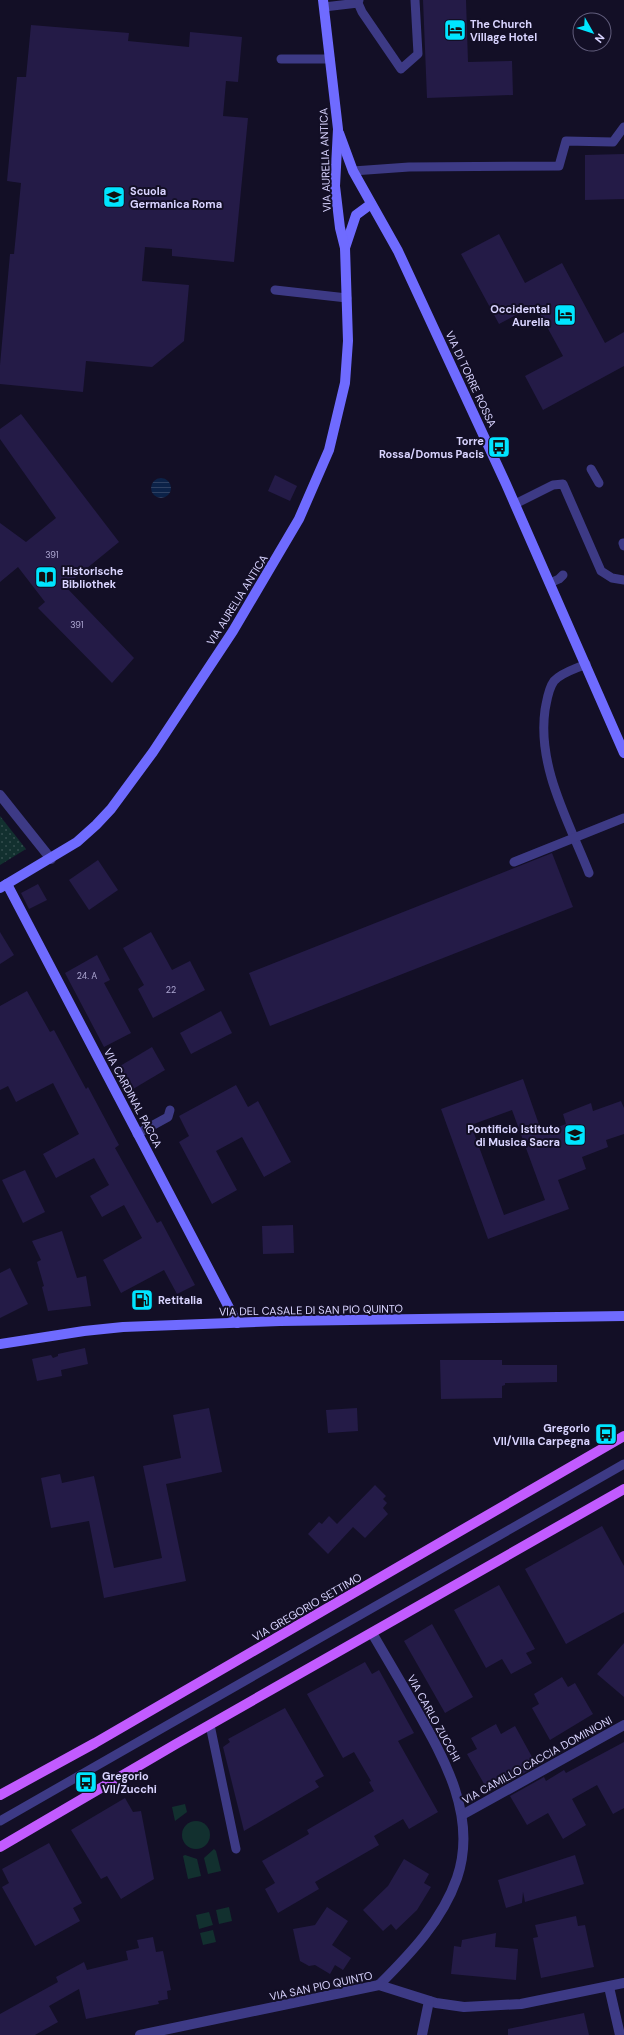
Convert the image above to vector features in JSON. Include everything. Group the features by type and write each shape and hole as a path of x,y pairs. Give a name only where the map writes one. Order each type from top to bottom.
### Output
{"main road":[{"name":"VIA AURELIA ANTICA","path":"4,886 51,859 96,826 133,780 233,631 299,519 321,472 336,427 347,362 345,248 340,228 335,186 338,129 323,4"},
{"name":"VIA DI TORRE ROSSA","path":"338,129 353,171 398,251 515,504 624,753"},
{"name":"VIA AURELIA ANTICA","path":"345,248 356,215 371,204"},
{"name":"VIA CARDINAL PACCA","path":"4,886 138,1134 237,1323"},
{"name":"VIA DEL CASALE DI SAN PIO QUINTO","path":"0,1344 115,1328 237,1323 624,1316"},
{"name":"VIA GREGORIO SETTIMO","path":"0,1795 115,1731 624,1436"},
{"path":"0,1847 210,1725 624,1489"}],"street":[{"path":"0,795 51,859"},
{"name":"VIA CARLO ZUCCHI","path":"372,1633 444,1758 456,1791 462,1815 464,1837 458,1875 450,1896 421,1940 379,1985"},
{"name":"VIA CAMILLO CACCIA DOMINIONI","path":"462,1815 624,1725"},
{"name":"VIA SAN PIO QUINTO","path":"140,2035 379,1985 429,2001 454,2006 496,2006 537,2002 624,1983"},
{"path":"609,1987 620,2035"},
{"path":"422,2035 429,2001"}],"lane":[{"path":"323,4 359,1 362,12 401,69 418,54 415,0"},
{"path":"281,59 330,59"},
{"path":"353,171 409,167 559,166 566,141 613,142 624,127"},
{"path":"275,290 347,298"},
{"path":"591,469 599,483"},
{"path":"515,504 554,485 563,484 601,571 612,578 624,580"},
{"path":"550,583 559,579 563,575"},
{"path":"586,664 564,674 554,682 547,699 543,724 544,747 556,790 589,874"},
{"path":"514,862 624,818"},
{"path":"138,1134 168,1117 170,1110"},
{"path":"0,1821 624,1464"},
{"path":"210,1725 236,1849"}],"green space":[{"path":"0,816 26,849 0,865"},
{"path":"185,1804 187,1812 175,1821 172,1807"},
{"path":"196,1821 206,1825 210,1835 206,1845 196,1849 186,1845 182,1835 186,1825"},
{"path":"214,1849 216,1851 221,1871 208,1874 204,1858"},
{"path":"185,1855 197,1859 201,1876 188,1879 183,1856"},
{"path":"229,1907 232,1921 219,1924 216,1910"},
{"path":"209,1912 213,1925 199,1929 196,1915"},
{"path":"213,1930 216,1942 203,1945 200,1933"}],"water":[{"path":"161,478 168,481 171,488 168,495 161,498 154,495 151,488 154,481"}],"building":[{"path":"423,0 466,0 468,62 512,61 513,95 427,98"},
{"path":"31,25 129,33 128,41 189,47 190,32 242,37 238,82 226,81 223,116 248,118 234,262 172,256 172,249 145,247 142,281 189,285 184,341 152,367 86,361 83,392 0,384 0,365 10,254 14,254 21,183 7,181 17,77 26,77"},
{"path":"624,154 624,199 585,200 585,155"},
{"path":"499,234 525,283 562,263 605,343 624,332 624,366 543,410 525,376 563,356 535,305 499,324 461,254"},
{"path":"21,414 119,542 65,586 134,658 112,683 38,608 45,602 18,567 0,582 0,523 26,542 56,518 0,439 0,429"},
{"path":"275,475 297,486 290,501 268,491"},
{"path":"552,853 573,907 270,1026 249,973"},
{"path":"98,860 118,890 89,910 69,880"},
{"path":"38,884 47,900 29,909 21,893"},
{"path":"0,932 14,955 0,964"},
{"path":"151,932 172,970 190,961 205,990 153,1018 138,989 144,985 123,948"},
{"path":"97,955 110,980 104,983 131,1033 104,1047 65,973"},
{"path":"27,991 50,1032 54,1030 86,1089 88,1087 119,1145 115,1148 157,1223 161,1221 195,1285 177,1294 164,1270 121,1293 103,1260 142,1238 124,1205 102,1217 90,1196 109,1185 94,1158 56,1178 43,1154 79,1134 53,1083 16,1102 8,1086 0,1090 0,1006"},
{"path":"221,1011 232,1033 191,1054 180,1033"},
{"path":"152,1047 165,1070 128,1092 115,1069"},
{"path":"523,1079 542,1133 566,1124 563,1114 591,1103 593,1111 621,1101 624,1108 624,1134 606,1140 608,1147 582,1157 586,1169 558,1180 569,1209 488,1239 441,1109","holes":["512,1110 545,1200 504,1215 471,1125"]},
{"path":"236,1085 248,1107 258,1101 291,1162 264,1177 242,1137 216,1151 237,1190 212,1204 179,1142 189,1136 179,1116"},
{"path":"25,1170 45,1212 23,1223 2,1180"},
{"path":"293,1225 294,1253 263,1254 262,1226"},
{"path":"62,1231 77,1278 86,1276 91,1306 48,1311 42,1287 44,1286 37,1262 41,1260 32,1241"},
{"path":"10,1268 28,1304 0,1318 0,1273"},
{"path":"85,1348 88,1364 61,1370 62,1376 37,1381 32,1359 51,1355 53,1358 58,1356 58,1354"},
{"path":"440,1360 502,1360 502,1365 557,1365 557,1382 505,1383 505,1385 502,1386 502,1398 441,1399"},
{"path":"209,1408 222,1472 166,1484 186,1581 104,1598 89,1521 51,1528 41,1478 60,1474 62,1483 94,1476 114,1568 162,1558 143,1466 181,1458 173,1415"},
{"path":"357,1408 358,1431 328,1433 326,1410"},
{"path":"375,1485 386,1496 383,1499 387,1503 383,1508 388,1514 365,1538 353,1527 328,1554 308,1534 319,1522 322,1524 329,1516 337,1524"},
{"path":"602,1526 624,1566 624,1612 566,1644 525,1569"},
{"path":"499,1585 535,1649 526,1653 532,1663 511,1674 502,1659 486,1668 454,1610"},
{"path":"432,1624 473,1697 445,1713 404,1641"},
{"path":"624,1643 624,1697 597,1674"},
{"path":"365,1662 372,1674 379,1670 414,1733 398,1741 438,1812 409,1829 403,1819 374,1836 379,1845 315,1882 319,1889 278,1913 265,1889 275,1883 262,1861 309,1834 307,1830 374,1791 369,1782 371,1781 354,1752 343,1758 307,1694"},
{"path":"562,1677 568,1687 575,1683 593,1714 550,1740 532,1708 539,1704 534,1694"},
{"path":"285,1708 324,1776 315,1781 319,1787 244,1831 223,1747 230,1742 228,1739"},
{"path":"496,1724 501,1734 515,1726 537,1766 504,1784 502,1780 487,1789 467,1754 477,1749 471,1738"},
{"path":"624,1742 624,1808 613,1814 597,1785 572,1799 586,1825 563,1839 548,1813 527,1825 510,1796 544,1777 546,1781 564,1770 566,1773"},
{"path":"125,1798 133,1812 141,1811 154,1879 121,1899 107,1876 101,1879 71,1830"},
{"path":"49,1843 82,1903 73,1908 80,1921 35,1946 2,1887 9,1883 2,1869"},
{"path":"575,1855 584,1884 525,1902 523,1892 522,1903 506,1908 498,1880"},
{"path":"404,1859 429,1874 424,1883 431,1887 417,1910 396,1930 391,1924 383,1931 363,1910 388,1886"},
{"path":"327,1907 348,1921 332,1945 351,1958 343,1970 335,1965 330,1974 315,1965 309,1966 300,1961 293,1929 315,1925"},
{"path":"576,1916 578,1926 585,1925 594,1967 541,1978 533,1938 538,1937 535,1925"},
{"path":"496,1933 495,1947 518,1949 516,1980 451,1974 454,1946 461,1947 462,1940"},
{"path":"153,1937 156,1952 163,1951 171,1990 167,1991 168,1999 158,2001 159,2004 86,2019 79,1989 49,2006 58,2022 35,2035 0,2035 0,2014 58,1982 56,1977 84,1962 87,1970 128,1960 126,1951 139,1948 137,1940"},
{"path":"584,2013 589,2035 508,2035 508,2029"}],"place":[{"name":"The Church Village Hotel","path":"455,30"},
{"name":"Scuola Germanica Roma","path":"114,197"},
{"name":"Occidental Aurelia","path":"565,315"},
{"name":"Torre Rossa/Domus Pacis","path":"499,447"},
{"name":"Historische Bibliothek","path":"46,577"},
{"name":"Pontificio Istituto di Musica Sacra","path":"575,1135"},
{"name":"Retitalia","path":"142,1300"},
{"name":"Gregorio VII/Villa Carpegna","path":"606,1434"},
{"name":"Gregorio VII/Zucchi","path":"86,1782"}]}
